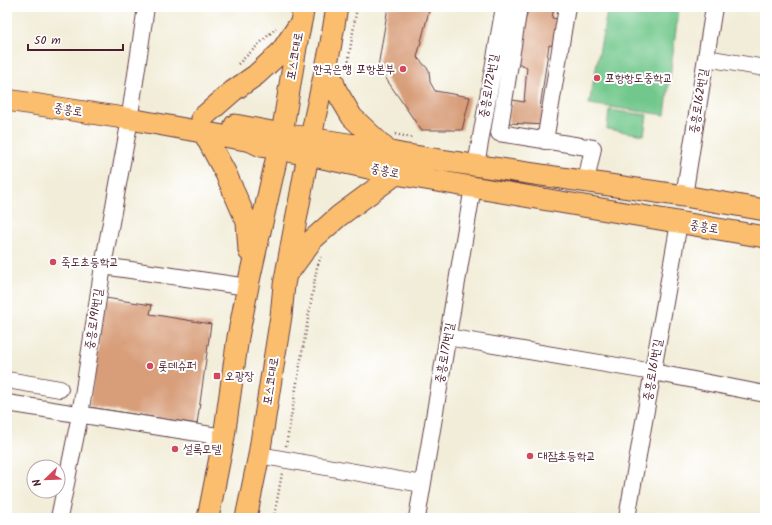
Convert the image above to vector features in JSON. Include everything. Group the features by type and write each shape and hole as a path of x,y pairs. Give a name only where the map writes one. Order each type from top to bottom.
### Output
{"main road":[{"name":"포스코대로","path":"246,518 259,455 281,316 284,285 337,7"},
{"name":"포스코대로","path":"208,518 224,438 238,337 256,247 280,142 302,15"},
{"path":"249,281 247,222 203,125 233,91 256,75 281,52 302,15"},
{"path":"327,63 336,90 352,118 392,139"},
{"name":"중흥로","path":"7,87 130,114"},
{"name":"중흥로","path":"7,100 130,114 203,125 262,146 280,142 310,147 396,174 680,223 765,236"},
{"name":"중흥로","path":"310,147 392,139 406,155 684,196 765,210"},
{"path":"287,274 312,240 351,206 396,174"},
{"name":"포스코대로","path":"256,247 270,226 281,227 293,244"}],"street":[{"name":"중흥로191번길","path":"59,518 80,415 102,266 130,114 146,7"},
{"name":"중흥로172번길","path":"476,165 504,7"},
{"path":"519,7 499,133 593,148 586,181"},
{"path":"545,141 567,7"},
{"name":"중흥로162번길","path":"684,196 714,7"},
{"path":"706,58 765,68"},
{"name":"중흥로171번길","path":"417,518 473,187"},
{"name":"중흥로161번길","path":"627,518 680,223"},
{"path":"102,266 249,281"},
{"path":"448,337 653,372 765,394"},
{"path":"7,380 60,389"},
{"path":"7,403 224,438"},
{"path":"259,455 422,484"}],"path":[{"path":"347,72 357,7"},
{"path":"238,64 280,24"},
{"path":"274,518 317,267 322,256"}],"green space":[{"path":"608,7 679,7 665,115 589,104"},
{"path":"609,110 647,115 644,135 607,129"}],"building":[{"name":"한국은행 포항본부","path":"388,7 430,7 417,57 429,70 430,82 435,91 470,97 462,130 421,130 378,67"},
{"path":"539,7 554,7 552,18 558,19 556,46 549,45 540,108 547,110 545,125 508,123 512,100 524,102 527,67 515,62 528,9 539,11"},
{"name":"롯데슈퍼","path":"105,298 152,305 150,314 211,324 197,424 89,407"}],"place":[{"name":"한국은행 포항본부","path":"403,69"},
{"name":"포항항도중학교","path":"597,78"},
{"name":"죽도초등학교","path":"53,262"},
{"name":"롯데슈퍼","path":"150,366"},
{"name":"오광장","path":"217,376"},
{"name":"설록모텔","path":"175,449"},
{"name":"대잠초등학교","path":"530,456"}]}
